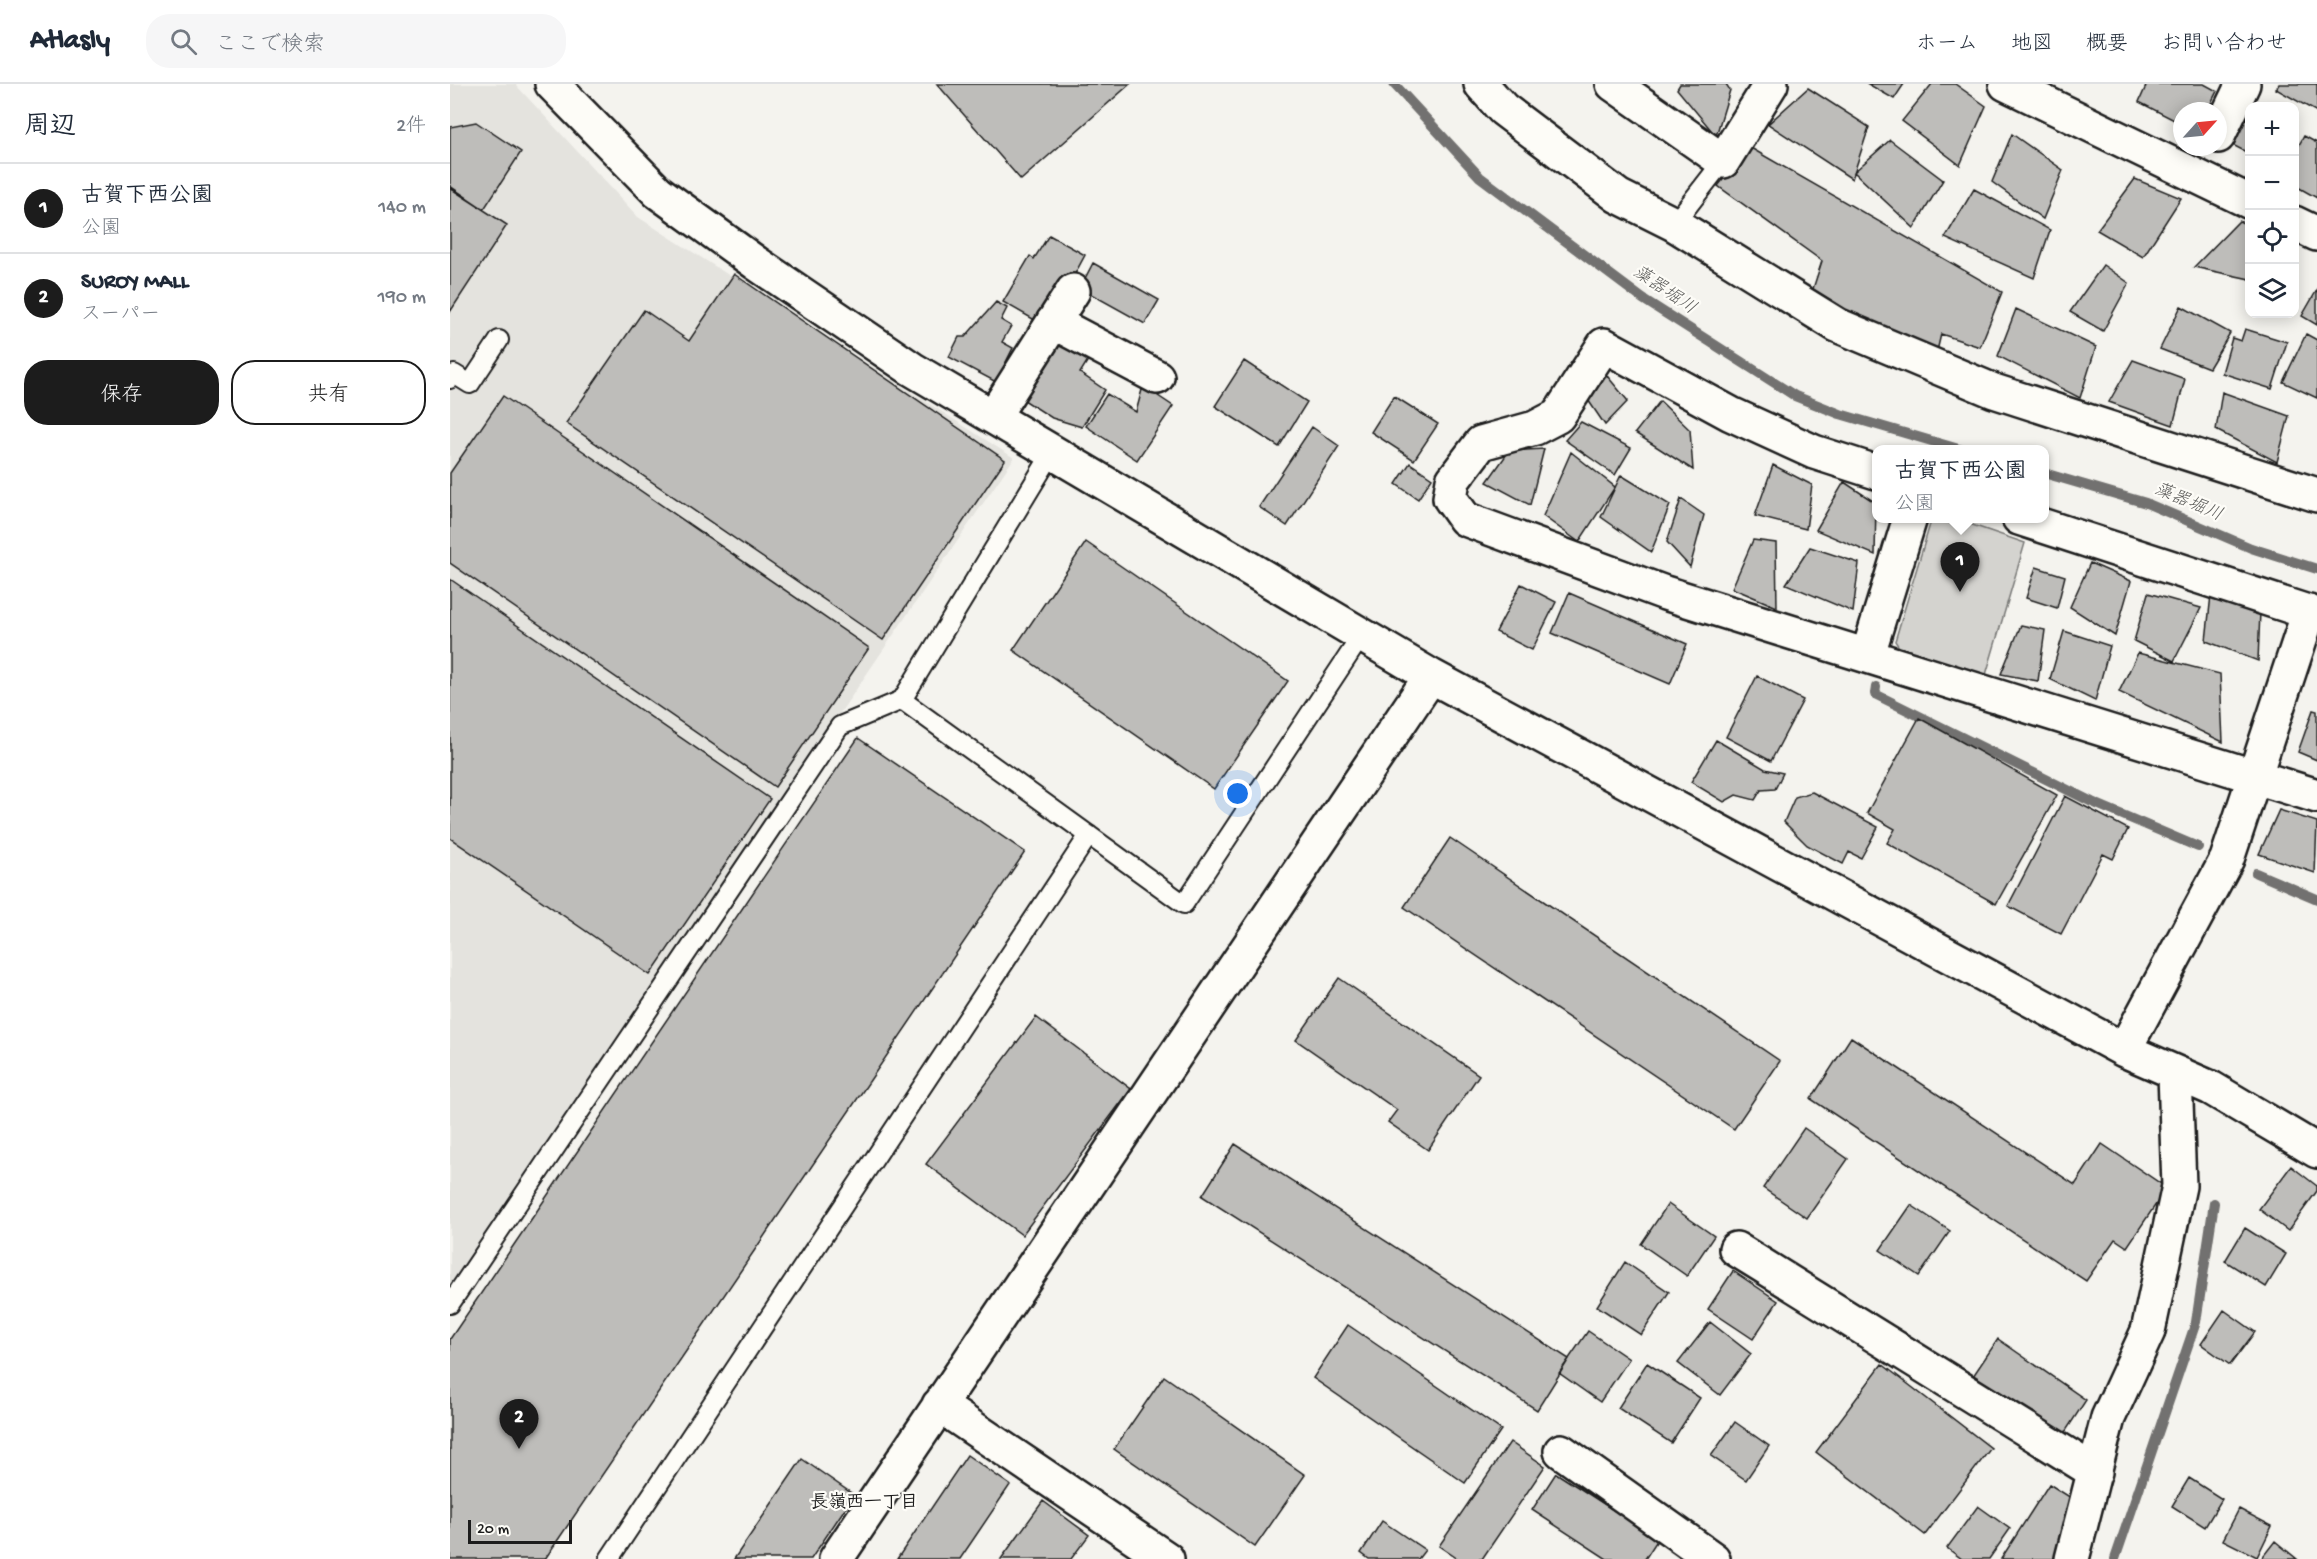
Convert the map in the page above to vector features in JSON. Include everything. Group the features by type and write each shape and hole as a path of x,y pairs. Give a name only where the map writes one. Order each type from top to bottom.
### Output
{"street":[{"path":"552,84 658,192 756,263 912,369 1431,676 2124,1050 2211,1088 2317,1151"},
{"path":"1481,84 1503,109 1618,196 1674,224 1848,330 1994,391 2317,495"},
{"path":"1613,84 1723,161 1771,84"},
{"path":"2006,84 2245,200"},
{"path":"2227,117 2243,84"},
{"path":"2199,177 2209,156"},
{"path":"2299,225 2317,234"},
{"path":"993,417 1073,291"},
{"path":"1053,322 1157,376"},
{"path":"1872,471 1814,452 1731,414 1604,345 1558,416 1535,428 1481,443 1453,480 1450,498 1465,519 1665,593 1868,654 2317,796"},
{"path":"1868,654 1909,523"},
{"path":"2031,523 2313,614 2254,776 2227,859 2124,1050"},
{"path":"836,1559 1431,676"},
{"path":"2072,1559 2108,1418 2148,1331 2179,1186 2175,1074"},
{"path":"1736,1249 2095,1472"},
{"path":"939,1405 1167,1559"},
{"path":"1562,1452 1713,1559"}],"lane":[{"path":"1674,224 1723,161"},
{"path":"450,379 454,374 470,384 499,340"},
{"path":"450,1304 840,726 902,700 1052,453"},
{"path":"902,700 1184,904 1362,634"},
{"path":"609,1559 1089,835"}],"shaded area":[{"path":"450,84 515,84 638,217 1014,458 450,1285"},
{"path":"1930,523 1967,523 2025,543 1985,678 1902,652 1895,641"}],"building":[{"path":"937,84 1130,84 1021,180"},
{"path":"1680,84 1726,84 1730,90 1716,136 1677,89"},
{"path":"1868,84 1904,84 1894,99"},
{"path":"1932,84 1955,84 1986,106 1960,165 1902,121"},
{"path":"2147,84 2204,84 2217,91 2212,102 2173,102 2173,119 2139,102"},
{"path":"2279,84 2317,84 2317,112 2276,89"},
{"path":"1808,88 1869,127 1852,179 1768,124"},
{"path":"2245,98 2254,102 2245,102 2245,151 2227,142 2227,132"},
{"path":"476,122 521,152 484,209 450,186 450,127"},
{"path":"2012,134 2063,170 2043,219 1992,182"},
{"path":"2304,136 2317,143 2317,198 2299,188 2299,145"},
{"path":"1890,140 1943,180 1914,228 1854,172"},
{"path":"1749,147 2002,292 1980,347 1941,334 1935,360 1810,298 1822,261 1718,186"},
{"path":"2135,179 2181,198 2143,257 2097,230"},
{"path":"450,188 507,225 450,312"},
{"path":"1974,189 2050,230 2034,278 1945,238"},
{"path":"2239,221 2245,224 2245,278 2194,267"},
{"path":"1049,235 1085,255 1070,283 1040,323 1003,302 1030,256 1034,259"},
{"path":"1093,263 1159,300 1145,324 1080,288"},
{"path":"2103,265 2129,283 2103,331 2070,312"},
{"path":"734,274 1005,460 883,640 566,423 644,310 689,341"},
{"path":"2317,290 2317,325 2302,316"},
{"path":"996,302 1007,308 1001,320 1011,326 1002,342 1013,348 996,382 949,357 959,337 965,337"},
{"path":"2181,306 2230,333 2209,368 2160,349"},
{"path":"2016,309 2096,347 2080,398 1998,356"},
{"path":"2245,329 2287,342 2272,389 2222,373 2232,338 2241,341"},
{"path":"2306,334 2317,340 2317,398 2283,382"},
{"path":"1062,339 1090,357 1080,373 1105,390 1082,427 1052,418 1024,400"},
{"path":"2133,360 2185,379 2173,425 2109,402"},
{"path":"1244,361 1307,402 1279,447 1215,406"},
{"path":"1603,371 1628,401 1605,425 1584,394"},
{"path":"1143,386 1173,406 1137,460 1086,426 1107,394 1136,412"},
{"path":"2222,392 2289,416 2277,462 2216,430"},
{"path":"503,396 869,648 775,787 450,563 450,473"},
{"path":"1394,396 1438,424 1414,460 1371,432"},
{"path":"1660,401 1690,430 1693,470 1635,433"},
{"path":"1581,422 1631,448 1615,475 1565,440"},
{"path":"1312,427 1339,446 1287,526 1259,507"},
{"path":"1544,449 1530,505 1487,482 1509,451"},
{"path":"1571,452 1615,487 1579,542 1543,516"},
{"path":"1410,463 1432,478 1418,499 1396,484"},
{"path":"1773,465 1812,485 1806,529 1755,516"},
{"path":"1621,475 1670,505 1651,552 1601,517"},
{"path":"1844,482 1872,500 1872,523 1876,523 1875,555 1816,530"},
{"path":"1681,499 1704,515 1690,567 1667,542"},
{"path":"1753,540 1776,543 1777,607 1732,588"},
{"path":"1086,542 1288,681 1214,789 1013,650"},
{"path":"1810,547 1859,563 1853,612 1786,584"},
{"path":"2090,563 2131,581 2115,636 2070,607"},
{"path":"2036,567 2065,576 2057,608 2026,598"},
{"path":"450,579 770,799 650,975 450,838"},
{"path":"1521,584 1556,602 1532,650 1496,632"},
{"path":"1569,593 1687,644 1670,684 1552,633"},
{"path":"2148,593 2201,608 2174,661 2134,641"},
{"path":"2211,595 2260,611 2258,661 2206,641"},
{"path":"2021,625 2045,630 2038,681 2001,674"},
{"path":"2064,631 2110,646 2095,701 2050,679"},
{"path":"2138,653 2220,674 2223,742 2119,692"},
{"path":"1757,676 1803,700 1771,761 1726,737"},
{"path":"2313,710 2317,711 2317,760 2298,752"},
{"path":"1919,718 2057,795 1996,904 1887,843 1895,829 1867,813"},
{"path":"858,738 1025,852 545,1559 450,1559 450,1339"},
{"path":"1716,740 1765,769 1783,773 1775,789 1761,790 1755,800 1736,795 1724,802 1691,782"},
{"path":"1812,792 1878,827 1861,858 1849,852 1843,864 1807,845 1784,822 1795,797"},
{"path":"2065,796 2128,829 2113,859 2103,854 2061,934 2008,906"},
{"path":"2279,810 2317,822 2315,873 2259,854"},
{"path":"1450,838 1780,1061 1734,1129 1404,907"},
{"path":"1339,978 1479,1075 1428,1150 1388,1122 1397,1110 1296,1040"},
{"path":"1036,1017 1131,1089 1022,1235 926,1164"},
{"path":"1851,1037 2075,1185 2102,1144 2167,1188 2127,1247 2115,1239 2086,1281 1811,1099"},
{"path":"1804,1128 1848,1159 1807,1218 1763,1188"},
{"path":"1235,1144 1569,1359 1537,1410 1202,1196"},
{"path":"2291,1166 2317,1186 2317,1191 2288,1231 2259,1209"},
{"path":"1668,1204 1714,1236 1687,1276 1641,1244"},
{"path":"1911,1205 1950,1231 1919,1276 1880,1250"},
{"path":"2245,1228 2286,1254 2266,1287 2225,1261"},
{"path":"1625,1262 1669,1292 1641,1335 1597,1306"},
{"path":"1733,1271 1778,1301 1753,1339 1708,1309"},
{"path":"2224,1310 2255,1332 2230,1365 2201,1344"},
{"path":"1710,1322 1751,1354 1720,1395 1678,1363"},
{"path":"1348,1325 1501,1430 1465,1483 1313,1378"},
{"path":"1588,1331 1629,1359 1600,1402 1559,1373"},
{"path":"1998,1339 2086,1400 2060,1440 1971,1379"},
{"path":"1647,1363 1700,1398 1671,1443 1618,1408"},
{"path":"1882,1364 1991,1448 1925,1535 1816,1452"},
{"path":"1164,1376 1305,1475 1255,1547 1114,1449"},
{"path":"1735,1422 1769,1446 1746,1480 1711,1456"},
{"path":"1510,1442 1545,1466 1482,1559 1458,1559 1439,1546"},
{"path":"967,1455 1010,1485 960,1559 897,1559"},
{"path":"802,1459 854,1495 811,1559 734,1559"},
{"path":"1556,1473 1658,1539 1645,1559 1607,1559 1532,1510"},
{"path":"2189,1478 2222,1499 2205,1527 2172,1506"},
{"path":"2049,1484 2076,1501 2058,1559 2001,1559"},
{"path":"1043,1501 1089,1535 1071,1559 1001,1559"},
{"path":"1978,1506 2010,1529 1989,1559 1962,1559 1947,1548"},
{"path":"2239,1509 2272,1526 2257,1557 2223,1540"},
{"path":"1382,1521 1425,1550 1418,1559 1369,1559 1361,1553"},
{"path":"2275,1541 2297,1559 2261,1559"}],"waterway":[{"name":"藻器堀川","path":"1394,84 1480,177 1643,299 1795,396 1840,414 1945,445"},
{"name":"藻器堀川","path":"2049,474 2146,503 2251,548 2317,569"},
{"path":"1876,687 1875,694 2092,802 2198,847"},
{"path":"2256,873 2317,899"},
{"path":"2115,1559 2196,1322 2214,1203"}],"place":[{"name":"古賀下西公園","path":"1960,592"},
{"name":"SUROY MALL","path":"519,1449"}],"district":[{"name":"長嶺西一丁目","path":"864,1503"}]}
